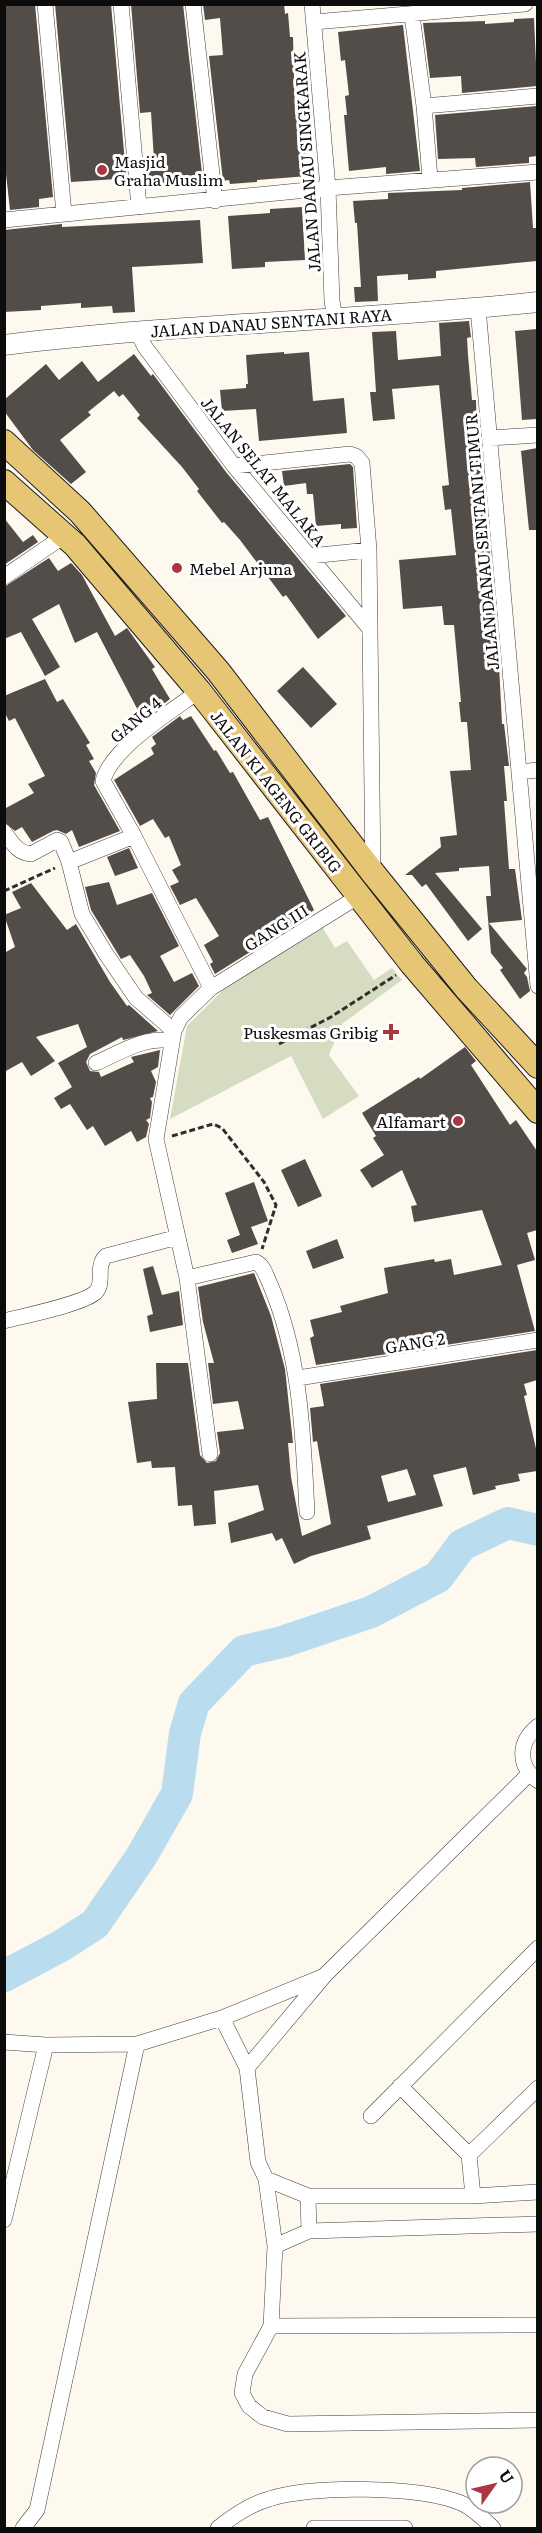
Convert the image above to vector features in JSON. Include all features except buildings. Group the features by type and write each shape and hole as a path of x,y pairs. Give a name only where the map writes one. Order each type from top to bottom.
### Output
{"main road":[{"name":"JALAN KI AGENG GRIBIG","path":"4,442 80,512 218,671 373,873 466,988 537,1066"},
{"name":"JALAN KI AGENG GRIBIG","path":"4,482 75,546 199,691 412,964 537,1111"}],"street":[{"path":"45,4 64,214"},
{"path":"121,4 139,207"},
{"path":"194,4 215,201"},
{"name":"JALAN DANAU SINGKARAK","path":"312,4 328,188 335,318"},
{"path":"314,22 525,4"},
{"path":"412,15 424,105 430,178"},
{"path":"424,105 537,96"},
{"path":"4,220 430,178 537,172"},
{"name":"JALAN DANAU SENTANI RAYA","path":"4,345 136,330 335,318 537,302"},
{"name":"JALAN DANAU SENTANI TIMUR","path":"478,308 537,986"},
{"name":"JALAN SELAT MALAKA","path":"136,330 145,347 234,466 370,629"},
{"path":"490,438 537,435"},
{"path":"234,466 356,456 362,463 369,550 373,873"},
{"path":"4,577 64,536"},
{"path":"310,556 369,550"},
{"name":"GANG 4","path":"134,836 103,782 110,766 133,742 199,691"},
{"path":"519,772 537,770"},
{"path":"4,832 18,848 31,854 60,841 69,862 82,914 136,998 173,1036"},
{"path":"69,862 134,836 211,988"},
{"name":"GANG III","path":"173,1036 181,1017 211,988 359,896"},
{"path":"96,1063 141,1042 173,1036"},
{"path":"173,1036 156,1139 187,1278 210,1454"},
{"path":"4,1322 93,1294 99,1287 100,1263 106,1256 178,1237"},
{"path":"187,1278 257,1262 262,1266 278,1302 298,1378 307,1512"},
{"name":"GANG 2","path":"298,1378 537,1340"},
{"path":"247,2068 325,1976 533,1777 523,1764 522,1753 529,1733 537,1726"},
{"path":"371,2116 537,1948"},
{"path":"4,2042 46,2045 137,2044 222,2018 325,1976"},
{"path":"222,2018 247,2068 258,2162 266,2180 275,2246 271,2326 245,2374 242,2393 249,2406 263,2417 288,2424 537,2420"},
{"path":"23,2529 37,2510 137,2044"},
{"path":"4,2220 46,2045"},
{"path":"400,2086 469,2155 473,2196"},
{"path":"469,2155 537,2088"},
{"path":"266,2180 308,2196 473,2196 537,2192"},
{"path":"308,2196 309,2230"},
{"path":"275,2246 309,2230 537,2224"},
{"path":"271,2326 537,2325"},
{"path":"218,2529 238,2513 269,2499 309,2492 397,2490 434,2494 463,2504 494,2529"},
{"path":"314,2529 405,2529"}],"path":[{"path":"4,891 69,862"},
{"path":"279,1044 331,1017 412,964"},
{"path":"159,1121 167,1137 213,1124 222,1128 264,1182 276,1205 257,1262"}],"green space":[{"path":"323,928 335,948 347,941 374,980 392,968 402,980 342,1024 329,1055 359,1096 323,1119 291,1056 170,1119 187,1026 227,986"}],"waterway":[{"path":"4,1976 61,1946 95,1924 141,1857 177,1794 185,1733 194,1703 244,1651 282,1642 371,1612 438,1577 462,1545 508,1523 538,1530"}],"place":[{"name":"Masjid Graha Muslim","path":"102,170"},
{"name":"Mebel Arjuna","path":"177,568"},
{"name":"Puskesmas Gribig","path":"391,1032"},
{"name":"Alfamart","path":"458,1121"}]}
